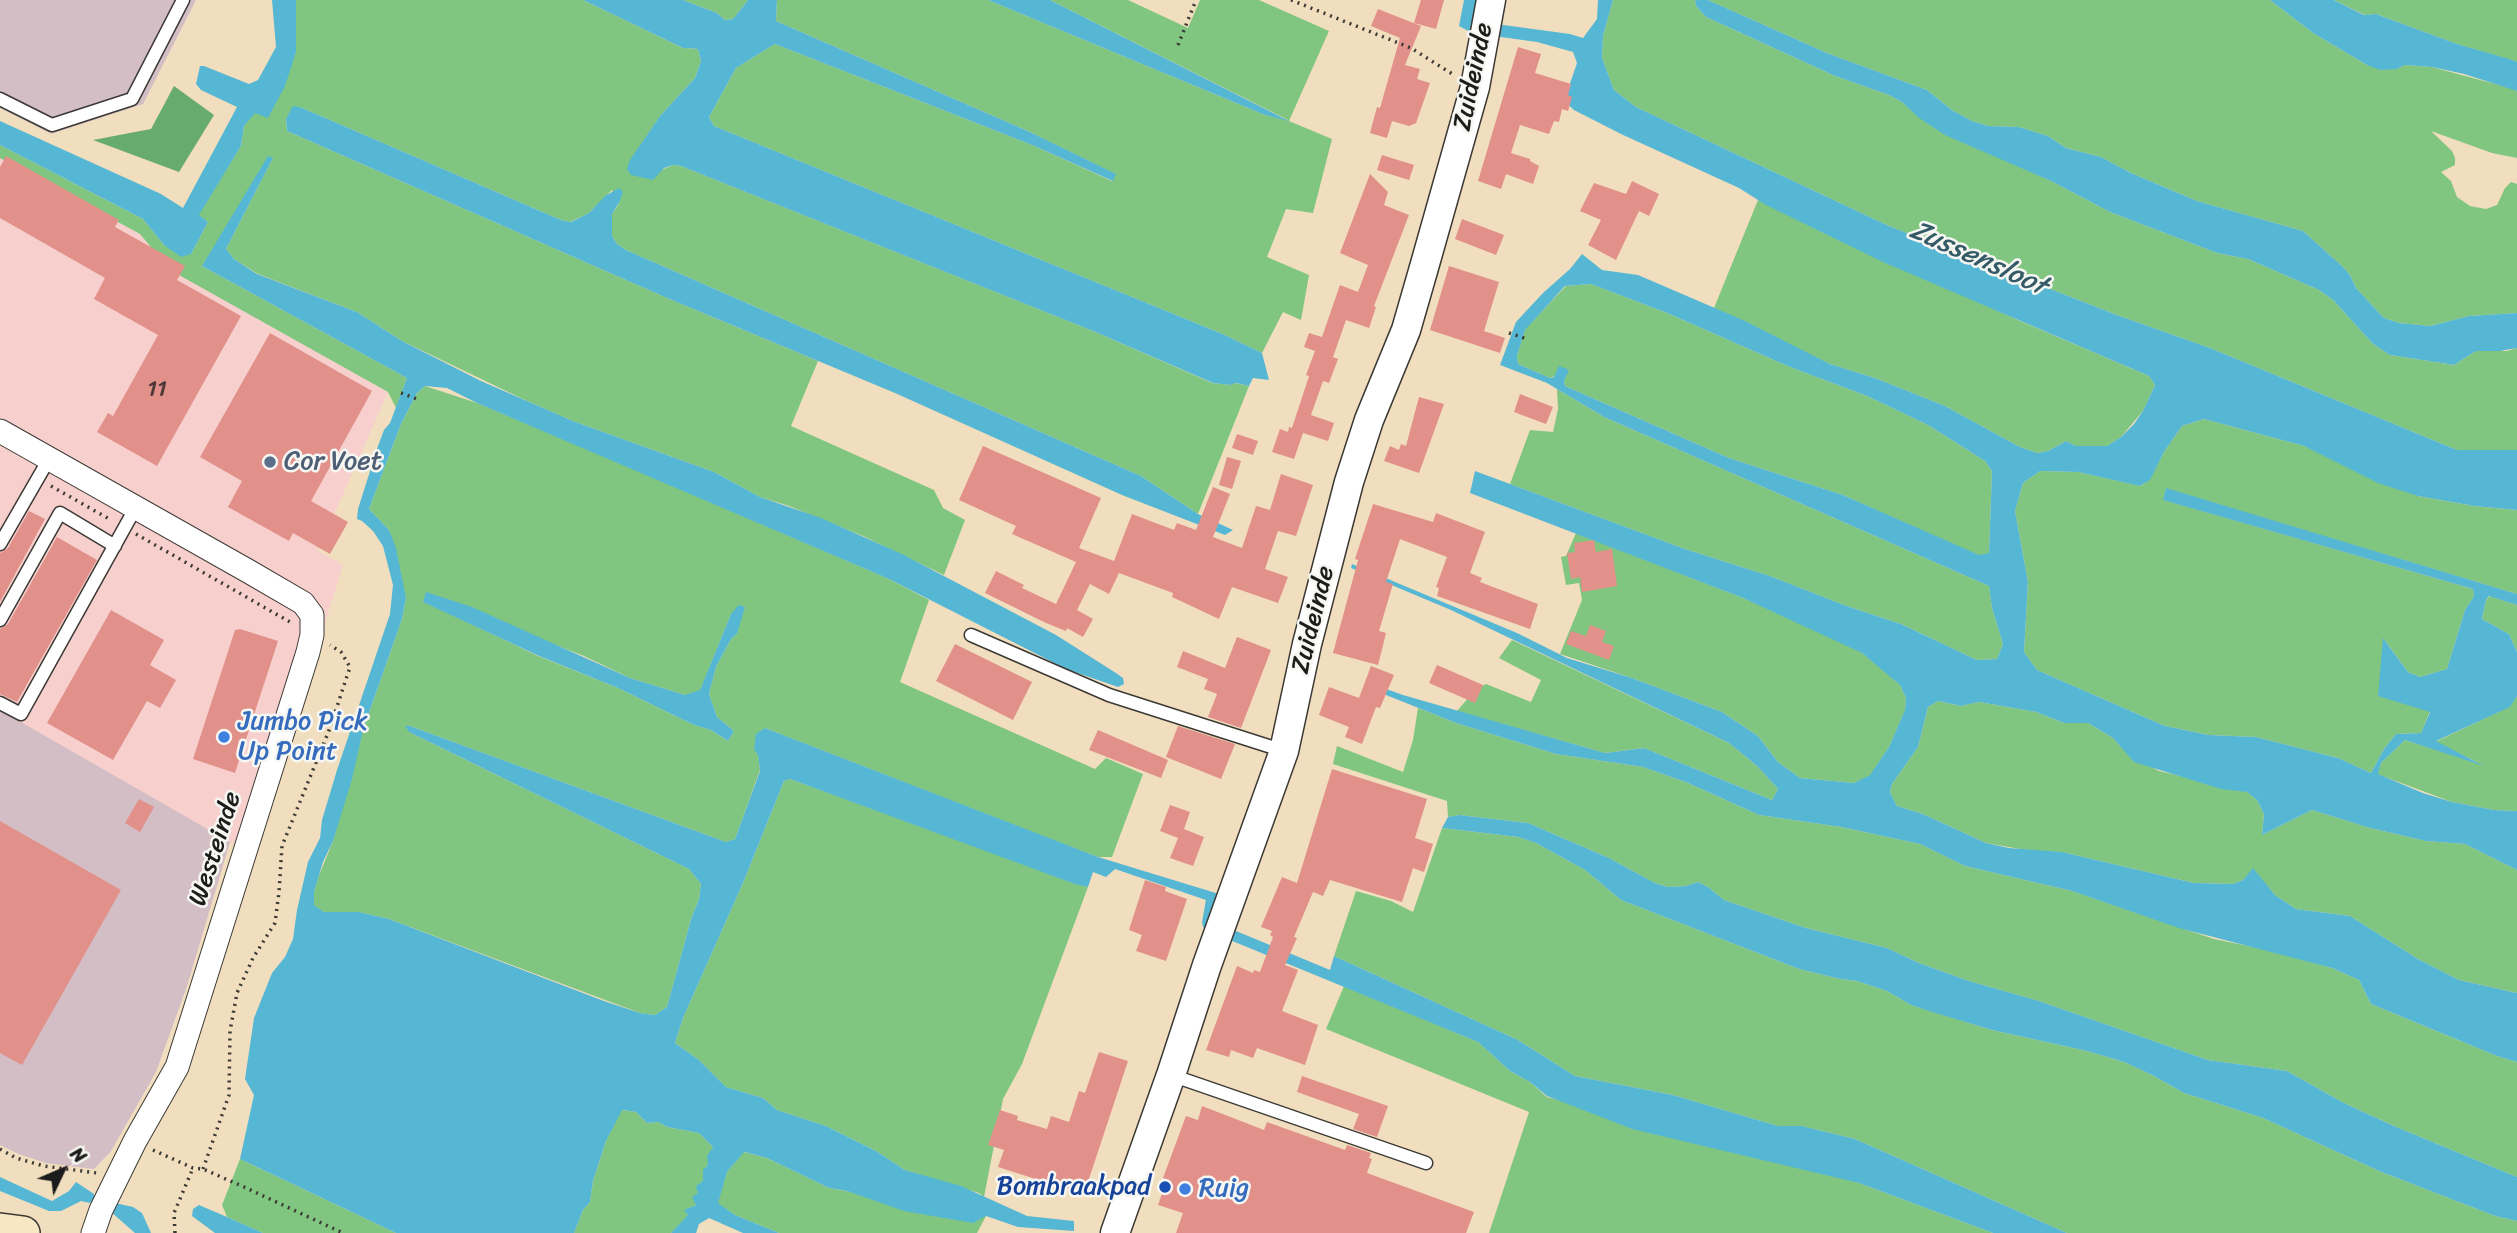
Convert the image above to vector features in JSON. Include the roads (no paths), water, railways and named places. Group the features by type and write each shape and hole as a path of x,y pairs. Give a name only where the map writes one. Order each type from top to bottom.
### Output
{"main road":[{"path":"0,1230 23,1233"}],"street":[{"name":"Zuideinde","path":"1115,1233 1284,751 1307,644 1349,482 1369,421 1406,330 1475,88 1487,20"},
{"path":"0,432 43,468 130,518"},
{"name":"Westeinde","path":"93,1233 101,1210 135,1141 177,1067 312,625 303,603 130,518"}],"lane":[{"path":"0,99 52,125 132,99 183,0"},
{"path":"0,544 43,468"},
{"path":"0,620 60,513 115,546"},
{"path":"0,703 21,714 130,518"},
{"path":"971,635 1109,695 1284,751"},
{"path":"1171,1075 1426,1163"}],"water":[{"path":"272,0 296,0 296,52 285,86 268,118 255,113 244,126 241,146 199,215 208,222 191,254 181,257 164,245 143,219 0,145 0,121 161,194 183,208 237,107 201,90 196,84 200,66 249,84 258,80 276,47"},
{"path":"583,0 683,0 717,13 725,20 733,19 748,0 777,0 776,21 1030,132 1116,174 1113,181 1032,145 775,44 736,68 709,117 714,126 1225,335 1262,353 1269,380 1253,378 1249,386 1213,383 1093,331 681,166 664,168 653,180 631,175 627,169 630,160 660,116 695,78 701,61 698,49 683,48"},
{"path":"988,0 1050,0 1289,121 1265,115"},
{"path":"1464,0 1478,0 1496,24 1583,38 1597,19 1598,0 1613,0 1603,36 1602,58 1614,90 1636,107 1889,226 2117,315 2210,348 2457,450 2517,450 2517,510 2418,496 2378,483 2304,446 2204,419 2182,426 2164,452 2150,480 2140,486 2078,472 2040,471 2023,483 2015,511 2028,582 2024,652 2037,670 2165,726 2209,735 2256,737 2338,758 2371,773 2396,734 2421,733 2430,712 2378,696 2383,638 2408,672 2420,677 2447,669 2465,610 2474,596 2473,589 2163,500 2166,488 2517,594 2517,605 2489,596 2482,619 2509,634 2517,652 2517,696 2510,707 2436,741 2484,766 2405,740 2381,763 2378,774 2452,802 2494,810 2517,811 2517,870 2465,844 2426,841 2370,828 2312,810 2262,835 2264,814 2257,800 2247,792 2221,789 2134,762 2113,738 2088,723 2064,723 2036,712 1979,702 1961,706 1938,701 1928,707 1918,747 1892,784 1890,792 1897,806 1923,814 1986,843 2009,848 2062,852 2194,883 2233,884 2243,880 2253,868 2275,895 2296,909 2350,916 2418,959 2459,980 2517,993 2517,1062 2371,1004 2359,980 2332,968 2179,928 2072,891 1965,866 1920,844 1841,827 1759,815 1688,783 1643,767 1556,754 1456,723 1366,687 1367,682 1403,695 1605,753 1644,748 1772,800 1778,789 1757,766 1729,743 1451,610 1351,568 1352,564 1517,633 1567,658 1632,678 1722,712 1758,736 1778,762 1800,778 1854,783 1870,775 1889,747 1905,710 1906,698 1900,685 1862,653 1743,598 1470,493 1475,471 1685,549 1770,576 1901,624 1977,660 1997,659 2003,644 1992,608 1989,586 1604,417 1547,383 1500,365 1516,322 1582,254 1602,270 1638,275 1745,321 1830,364 1875,378 1945,406 2020,447 2037,453 2048,451 2066,441 2076,446 2107,446 2134,424 2155,385 2149,376 1883,262 1766,205 1739,188 1574,110 1564,101 1577,63 1573,52 1537,42 1472,33 1459,26","holes":["1591,284 1667,313 1790,367 1867,396 1928,425 1985,461 1992,471 1989,553 1979,555 1843,495 1729,458 1565,386 1564,381 1569,370 1559,366 1554,377 1550,378 1518,364 1517,356 1525,330 1565,286"]},
{"path":"1695,0 1708,0 1827,53 1927,90 1952,110 1972,121 1988,126 2019,127 2048,136 2066,148 2101,157 2197,201 2303,231 2342,266 2356,288 2384,318 2399,323 2430,326 2469,316 2517,313 2517,348 2476,351 2454,365 2390,355 2373,344 2333,300 2319,290 2248,259 2217,253 2110,212 2051,181 1945,135 1889,95 1835,76 1706,17 1696,6"},
{"path":"2270,0 2334,0 2364,15 2376,14 2457,44 2509,59 2517,62 2517,91 2432,67 2405,65 2397,69 2380,70 2313,33"},
{"path":"293,106 561,220 571,222 589,213 605,196 619,188 623,192 612,214 612,236 617,244 626,250 1141,476 1198,514 1233,530 1225,535 1122,495 895,393 667,298 287,131 286,119"},
{"path":"268,156 273,158 226,249 234,259 257,274 357,312 402,341 481,381 573,421 714,472 760,497 821,518 902,554 1056,635 1123,678 1124,684 1118,687 1066,669 889,579 447,388 425,386 417,393 401,424 369,509 389,530 396,548 406,598 402,619 363,730 352,779 333,841 314,892 314,905 324,912 359,912 389,919 604,1001 655,1015 667,1007 699,899 701,884 689,869 409,732 405,726 726,842 735,839 760,771 758,755 754,749 756,734 765,728 1098,857 1219,894 1212,921 1330,970 1334,956 1518,1040 1575,1076 1673,1095 1778,1126 1802,1126 1855,1139 2067,1233 1993,1233 1859,1183 1632,1129 1547,1096 1510,1071 1478,1042 1208,931 1202,922 1206,900 1115,869 1106,877 1093,872 1088,887 1075,884 790,779 784,781 743,883 683,1018 675,1043 699,1060 726,1087 763,1098 777,1110 826,1126 876,1151 905,1170 961,1186 1027,1216 1074,1221 1074,1231 1018,1227 986,1216 973,1223 904,1211 847,1191 829,1188 767,1158 744,1152 727,1172 718,1203 735,1215 779,1233 743,1233 709,1218 699,1224 696,1233 671,1233 688,1215 684,1210 696,1205 692,1197 698,1193 696,1186 703,1181 703,1170 708,1165 707,1156 713,1147 699,1133 667,1127 658,1122 647,1123 636,1112 622,1110 606,1141 593,1181 590,1202 583,1210 574,1233 396,1233 240,1159 254,1095 245,1079 254,1018 272,973 285,957 293,939 308,862 320,838 322,820 337,770 390,614 393,585 383,546 373,531 357,519 378,446 407,378 202,266"},
{"path":"426,592 472,607 630,678 685,695 700,690 731,614 739,605 745,607 737,634 731,639 716,667 709,694 717,717 734,731 728,741 711,730 694,725 618,688 539,656 423,602"},
{"path":"1459,815 1528,823 1609,858 1655,883 1668,887 1698,882 1724,900 1806,928 1887,948 1969,981 2039,1001 2208,1060 2287,1071 2344,1103 2517,1177 2517,1221 2495,1216 2379,1171 2263,1118 2184,1093 2124,1062 1992,1030 1911,1005 1887,991 1857,981 1799,969 1621,900 1585,870 1536,843 1518,837 1442,828 1448,817"},
{"path":"0,1177 52,1201 69,1191 76,1182 94,1194 94,1199 90,1203 81,1201 61,1211 49,1211 0,1191"},
{"path":"115,1203 133,1207 142,1213 151,1233 135,1233 111,1212"},
{"path":"199,1205 263,1233 215,1233 192,1216 193,1209"}],"place":[{"name":"Cor Voet","path":"270,462"},
{"name":"Jumbo Pick Up Point","path":"224,737"},
{"name":"Bombraakpad","path":"1165,1187"},
{"name":"Ruig","path":"1185,1189"}],"water label":[{"name":"Zussensloot","path":"1978,259"}]}
